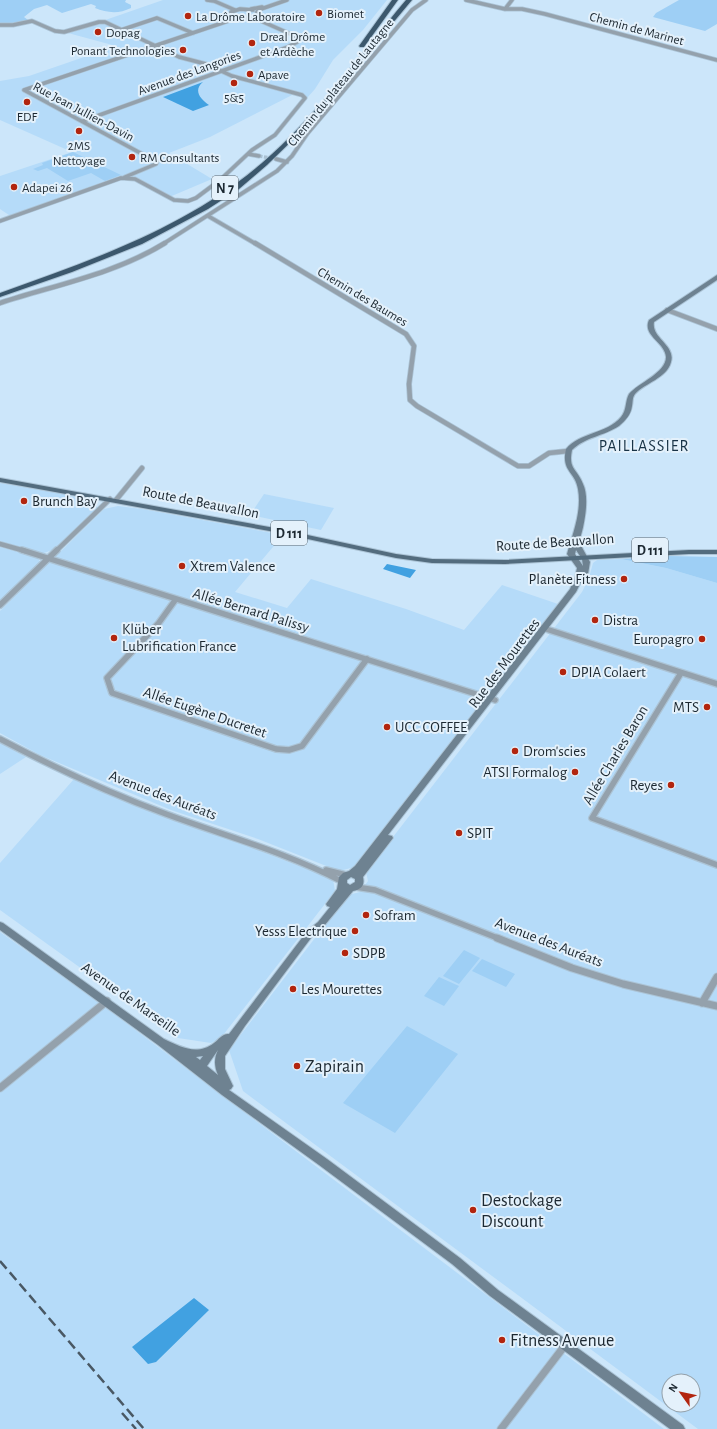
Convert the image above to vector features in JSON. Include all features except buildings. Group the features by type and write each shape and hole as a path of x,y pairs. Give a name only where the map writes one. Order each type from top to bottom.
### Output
{"highway":[{"path":"359,51 395,0"},
{"path":"323,92 403,0"},
{"name":"N 7","path":"0,295 76,268 134,244 191,215 230,190 265,164 294,135 409,0"},
{"path":"382,31 417,0"},
{"name":"N 7","path":"0,290 111,249 152,230 189,210 228,186 264,157 318,98"}],"main road":[{"name":"Route de Beauvallon","path":"0,480 262,528 396,556 432,561 505,562 573,556 717,552"}],"street":[{"path":"207,0 214,1 235,10 251,9 281,0"},
{"path":"121,30 157,18 191,32 237,18 252,17 257,15 257,12 261,9 287,0"},
{"name":"Chemin du plateau de Lautagne","path":"287,162 307,134 412,10 426,0"},
{"path":"466,0 505,9 512,0"},
{"path":"251,9 257,12"},
{"name":"Chemin de Marinet","path":"505,9 522,9 545,14 717,60"},
{"path":"191,32 231,15 230,13 235,10"},
{"path":"231,15 237,18"},
{"name":"Avenue des Langories","path":"83,121 288,47 297,42 295,36 252,17"},
{"path":"0,25 13,25 32,21 55,31 64,32 103,22 179,56 206,64 221,71"},
{"name":"Rue Jean Jullien-Davin","path":"24,90 191,32"},
{"name":"Chemin du plateau de Lautagne","path":"221,71 232,76 289,90 302,95 305,98 280,130 248,154"},
{"path":"19,88 24,90"},
{"name":"Rue Jean Jullien-Davin","path":"24,90 157,162 156,164 121,178"},
{"path":"0,221 121,178 135,179 174,200 182,202 188,201 196,198 220,180 248,154 259,156"},
{"path":"276,159 287,162"},
{"path":"0,303 30,292 86,277 138,258 208,216 287,162"},
{"name":"Chemin des Baumes","path":"208,216 406,334 414,346 410,400 417,406 518,466 522,467 532,465 544,455 552,452 568,450"},
{"path":"573,556 581,513 582,492 580,483 567,464 568,450 577,442 609,429 621,421 628,410 631,396 663,369 668,362 668,356 662,341 651,332 651,321 717,277"},
{"path":"667,310 717,329"},
{"path":"0,605 113,500 142,468"},
{"path":"575,542 585,556"},
{"name":"Allée Bernard Palissy","path":"0,544 50,558 492,699"},
{"name":"Rue des Mourettes","path":"546,629 576,584 581,568 573,556"},
{"name":"Rue des Mourettes","path":"201,1070 218,1053 311,932 321,924 351,881 546,629 578,591 587,567 585,556"},
{"name":"Allée Eugène Ducretet","path":"176,599 158,624 107,678 112,694 276,749 286,751 302,746 367,659"},
{"path":"546,629 717,684"},
{"name":"Allée Charles Baron","path":"681,673 592,818 717,865"},
{"name":"Avenue des Auréats","path":"0,739 53,765 165,814 250,842 572,968 623,984 717,1006"},
{"name":"Avenue de Marseille","path":"0,925 107,1001 160,1042 184,1053 201,1070 230,1090 240,1102"},
{"path":"702,1003 717,977"},
{"path":"0,1088 107,1001"},
{"path":"160,1042 201,1070 240,1102 292,1141 341,1175 456,1261 494,1293 566,1344 679,1429"},
{"path":"184,1053 218,1053 220,1069 230,1090"},
{"path":"501,1429 566,1344"}],"shaded area":[{"path":"0,0 126,0 125,2 131,5 131,8 118,12 108,12 95,8 96,6 91,4 62,13 47,5 34,9 24,17 28,20 13,25 0,24"},
{"path":"163,0 387,0 363,30 333,60 315,89 307,98 298,92 210,137 169,153 212,179 167,198 133,179 121,179 22,215 9,215 0,209 0,176 72,152 0,120 0,81 29,76 116,46 68,33"},
{"path":"679,0 717,0 717,24 705,31 653,17 656,13"},
{"path":"203,82 198,88 198,91 203,100 209,105 193,111 163,97"},
{"path":"73,152 121,175 105,181 91,173 68,181 47,168 38,171 33,169 43,165 42,163"},
{"path":"0,483 59,493 95,503 98,509 55,549 44,553 38,553 0,542"},
{"path":"264,494 334,508 321,530 250,515"},
{"path":"118,506 283,535 235,592 287,608 311,579 406,609 464,630 502,585 558,604 355,867 339,871 258,839 171,810 40,755 0,733 0,611 104,509"},
{"path":"0,547 34,556 38,558 40,562 38,566 0,602"},
{"path":"669,556 717,557 717,583 666,568 621,559"},
{"path":"621,559 666,568 717,583 717,1429 698,1429 676,1413 701,1413 701,1373 661,1373 661,1402 243,1091 229,1050 348,895 360,892 368,881 366,872 582,592 589,578 593,563 597,560"},
{"path":"387,564 416,570 410,578 383,569"},
{"path":"0,743 26,757 0,774"},
{"path":"74,779 161,816 245,845 333,879 335,891 220,1039 211,1043 178,1038 0,910 0,863"},
{"path":"0,932 105,1007 664,1429 0,1429"},
{"path":"464,950 480,958 459,984 443,976"},
{"path":"482,959 515,974 506,987 472,971"},
{"path":"439,977 459,986 444,1006 424,996"},
{"path":"407,1026 458,1054 395,1133 343,1103"},
{"path":"194,1298 209,1310 156,1362 148,1364 132,1347"}],"tunnel":[{"path":"259,156 276,159"}],"railway":[{"path":"0,1261 144,1429"},
{"path":"122,1413 136,1429"}],"place":[{"name":"Biomet","path":"319,13"},
{"name":"La Drôme Laboratoire","path":"188,16"},
{"name":"Dopag","path":"98,32"},
{"name":"Dreal Drôme et Ardèche","path":"252,43"},
{"name":"Ponant Technologies","path":"183,50"},
{"name":"Apave","path":"250,74"},
{"name":"5&5","path":"234,83"},
{"name":"EDF","path":"27,102"},
{"name":"2MS Nettoyage","path":"79,131"},
{"name":"RM Consultants","path":"132,157"},
{"name":"Adapei 26","path":"14,187"},
{"name":"Brunch Bay","path":"24,501"},
{"name":"Xtrem Valence","path":"182,566"},
{"name":"Planète Fitness","path":"624,579"},
{"name":"Distra","path":"595,620"},
{"name":"Klüber Lubrification France","path":"114,638"},
{"name":"Europagro","path":"702,639"},
{"name":"DPIA Colaert","path":"563,672"},
{"name":"MTS","path":"707,707"},
{"name":"UCC COFFEE","path":"387,727"},
{"name":"Drom'scies","path":"515,751"},
{"name":"ATSI Formalog","path":"575,772"},
{"name":"Reyes","path":"671,785"},
{"name":"SPIT","path":"459,833"},
{"name":"Sofram","path":"366,915"},
{"name":"Yesss Electrique","path":"355,931"},
{"name":"SDPB","path":"345,953"},
{"name":"Les Mourettes","path":"293,989"},
{"name":"Zapirain","path":"297,1066"},
{"name":"Destockage Discount","path":"473,1210"},
{"name":"Fitness Avenue","path":"502,1340"}],"district":[{"name":"PAILLASSIER","path":"644,445"}]}
